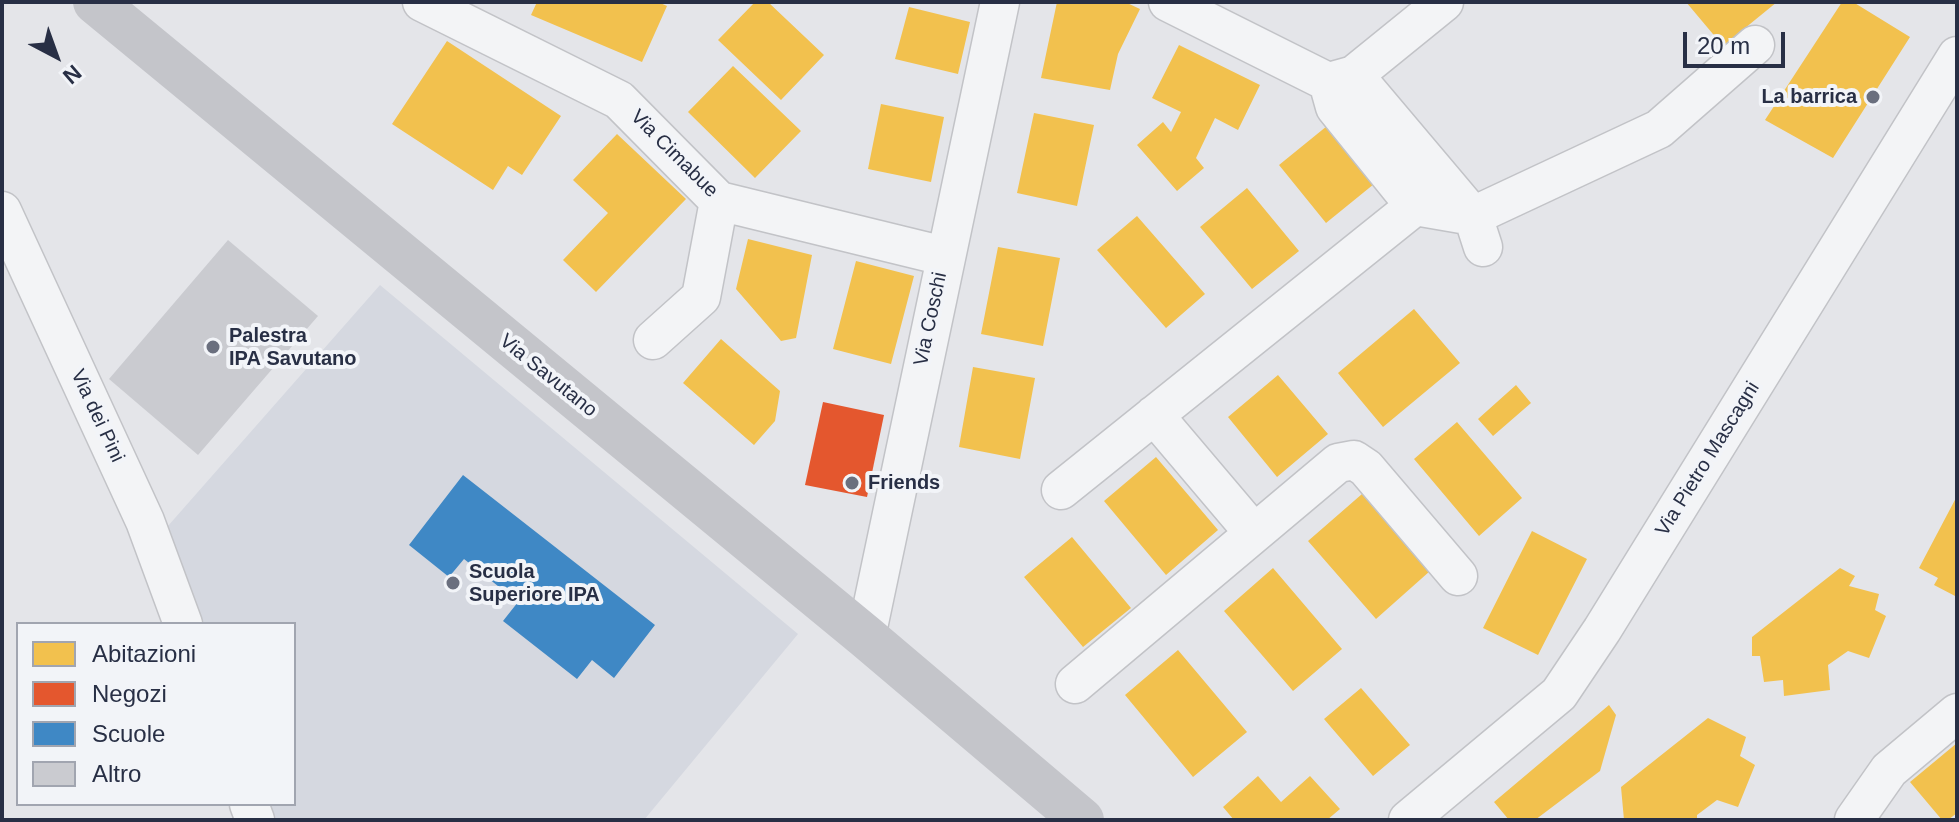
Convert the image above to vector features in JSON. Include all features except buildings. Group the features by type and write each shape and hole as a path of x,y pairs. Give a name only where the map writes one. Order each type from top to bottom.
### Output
{"street":[{"name":"Via Savutano","path":"95,2 866,637 1082,820"},
{"name":"Via Cimabue","path":"422,2 465,11 619,100 719,201 944,256"},
{"name":"Via Coschi","path":"866,637 1000,2"},
{"path":"1168,2 1341,78 1478,231"},
{"path":"1444,2 1341,78 1335,107 1415,206 1478,231"},
{"path":"1478,231 1659,129 1755,45"},
{"name":"Via Pietro Mascagni","path":"1408,820 1559,694 1602,630 1957,56"},
{"path":"653,340 701,297 719,201"},
{"path":"1061,490 1415,206"},
{"name":"Via dei Pini","path":"2,211 145,521 182,622"},
{"path":"1154,415 1254,533"},
{"path":"1075,684 1338,463 1354,460 1366,468 1458,576"},
{"path":"1854,820 1889,770 1957,713"},
{"path":"1001,751 1038,820"}],"shaded area":[{"name":"Scuola Superiore IPA","path":"380,285 798,634 644,820 255,820 250,806 296,806 296,622 182,622 153,543"}],"place":[{"name":"La barrica","path":"1873,97"},
{"name":"Palestra IPA Savutano","path":"213,347"},
{"name":"Friends","path":"852,483"},
{"name":"Scuola Superiore IPA","path":"453,583"}]}
